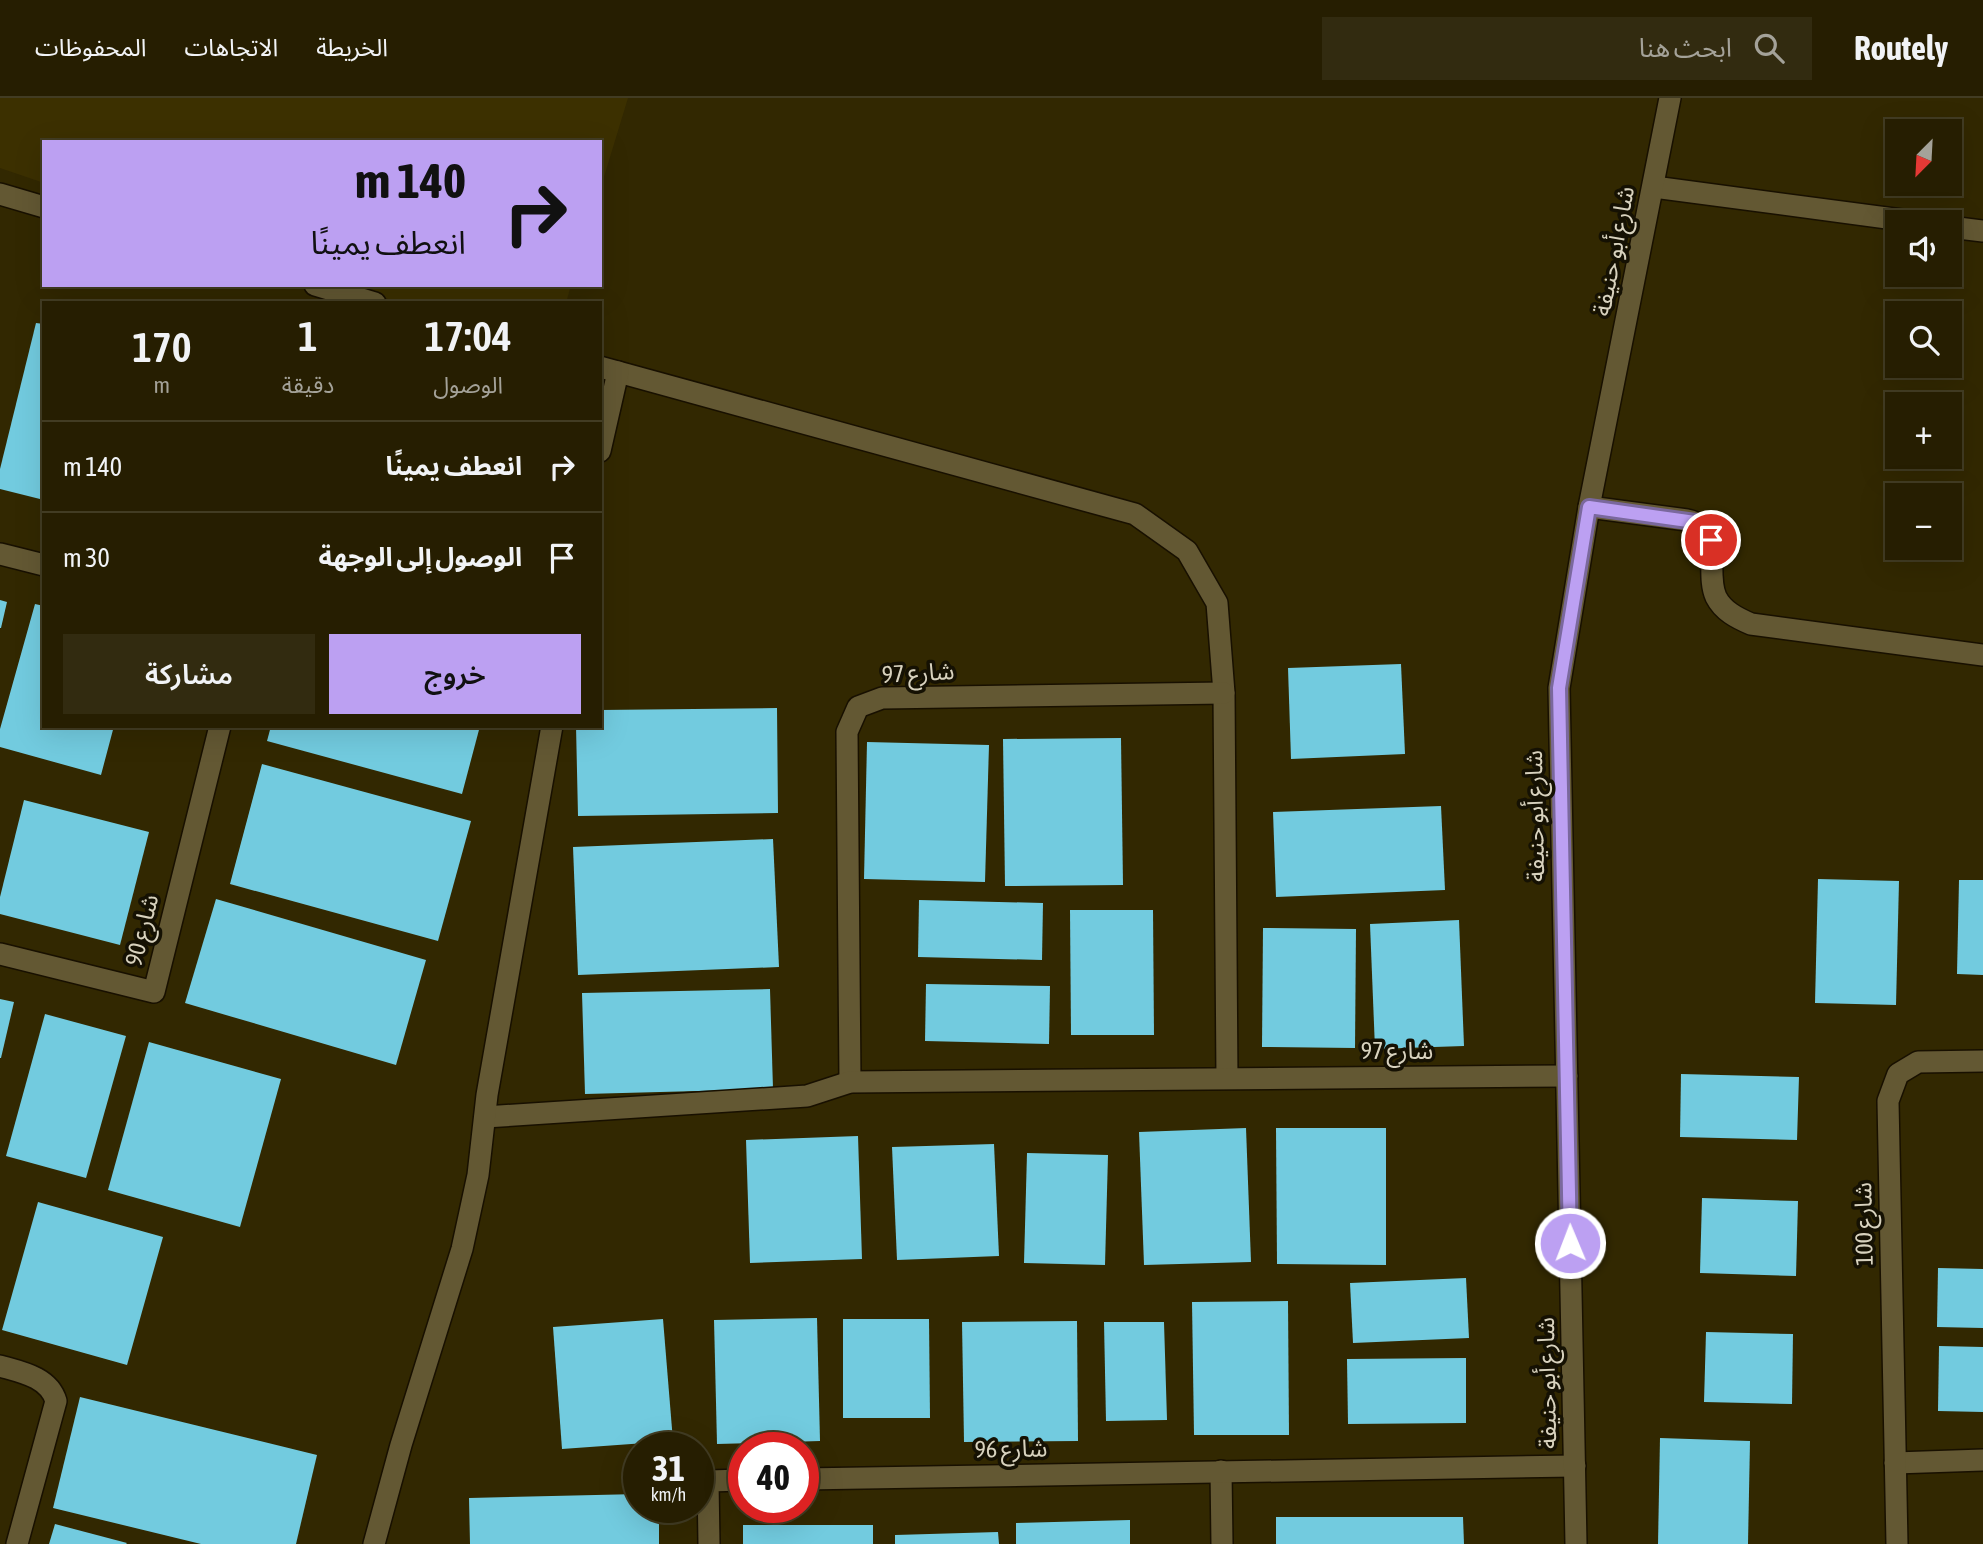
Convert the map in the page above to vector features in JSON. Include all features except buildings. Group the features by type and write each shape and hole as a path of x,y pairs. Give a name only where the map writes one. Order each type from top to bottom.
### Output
{"street":[{"name":"شارع أبو حنيفة","path":"1576,1544 1559,688 1589,507 1670,98"},
{"path":"1654,187 1885,218"},
{"path":"0,194 42,206"},
{"path":"1962,228 1983,231"},
{"path":"322,287 368,301"},
{"path":"602,433 609,370 1135,514 1187,551 1217,603 1224,693 1227,1078"},
{"path":"1589,507 1687,520 1702,526 1711,540 1712,584 1717,598 1731,614 1751,624 1983,655"},
{"path":"0,554 42,564"},
{"name":"شارع 97","path":"1224,693 882,698 858,707 847,732 850,1082 1567,1076"},
{"name":"شارع 90","path":"0,954 153,992 219,728"},
{"path":"374,1544 462,1249 478,1175 485,1117 552,728"},
{"name":"شارع 100","path":"1897,1544 1888,1101 1898,1074 1917,1062 1983,1061"},
{"path":"485,1117 807,1096 850,1082"},
{"path":"0,1366 37,1378 51,1391 56,1401 18,1544"},
{"path":"1895,1463 1983,1460"},
{"name":"شارع 96","path":"819,1479 1575,1466"},
{"path":"1221,1471 1222,1544"},
{"path":"709,1544 708,1481 728,1480"}],"shaded area":[{"path":"0,98 628,98 602,183 602,140 42,140 42,182 0,168"},
{"path":"354,287 570,287 567,301 394,301"}],"route":[{"path":"1570,1243 1559,688 1589,507 1695,522 1702,526 1711,540"}]}
